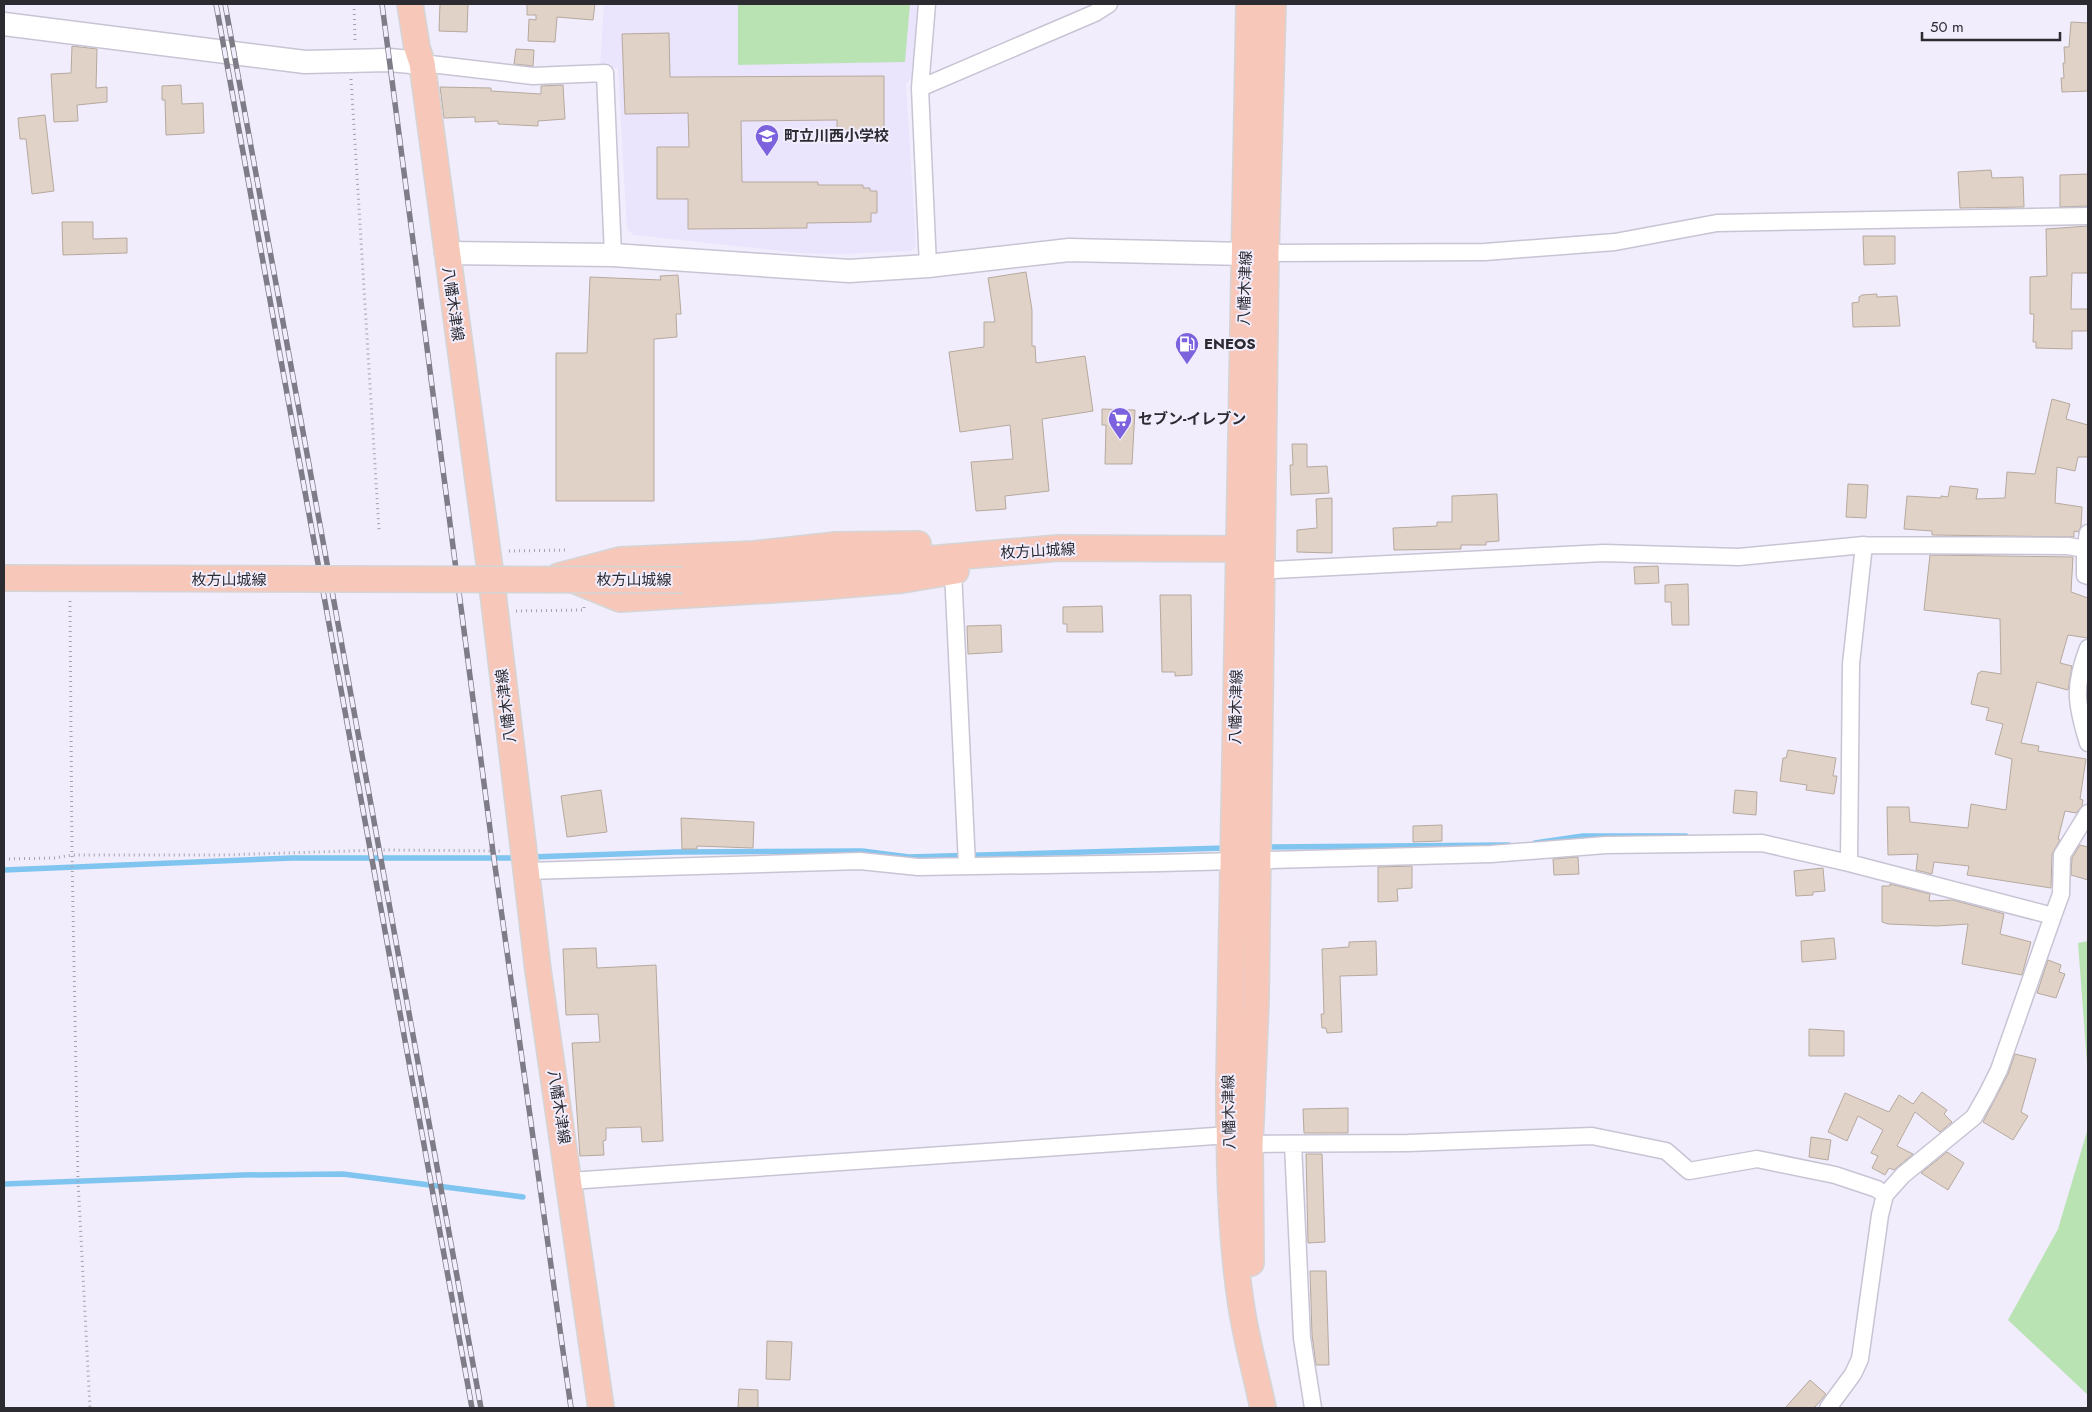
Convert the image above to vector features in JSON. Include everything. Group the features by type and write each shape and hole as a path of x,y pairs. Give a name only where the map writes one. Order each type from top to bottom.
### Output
{"main road":[{"name":"八幡木津線","path":"410,4 417,48 422,63 491,577 538,970 570,1181 601,1408"},
{"name":"八幡木津線","path":"1249,4 1256,253 1240,1140 1233,1227 1241,1305 1263,1408"},
{"name":"八幡木津線","path":"1256,253 1273,4"},
{"path":"491,577 563,576 620,560 754,554 836,545 966,543 1058,548"},
{"path":"563,576 620,599 818,588 902,580 1058,548"},
{"name":"枚方山城線","path":"4,578 683,580 1058,548 1250,560"},
{"name":"八幡木津線","path":"1240,1140 1255,1309 1275,1408"}],"street":[{"path":"927,4 920,88 928,266"},
{"path":"920,88 1095,13 1109,4"},
{"path":"4,24 305,62 389,60 533,76 605,73 613,255"},
{"path":"446,253 613,255 815,270 859,271 928,266 1068,250 1256,253 1485,252 1615,242 1717,223 2088,216"},
{"path":"2088,533 2085,549 2085,575 2088,576"},
{"path":"1849,863 1851,664 1864,545"},
{"path":"1250,560 1604,553 1738,557 1864,545 2068,546 2085,549"},
{"path":"953,571 967,865"},
{"path":"2088,648 2076,693 2088,743"},
{"path":"1828,1408 1853,1374 1860,1359 1880,1215 1886,1195 1916,1163 1974,1117 1983,1102 1999,1070 2061,894 2062,855 2088,812"},
{"path":"527,871 860,860 918,867 1245,861 1491,854 1606,845 1762,843 1849,863 2053,916"},
{"path":"570,1181 1240,1140 1293,1144 1408,1143 1592,1136 1666,1151 1689,1171 1757,1159 1835,1175 1877,1189 1886,1195"},
{"path":"1293,1144 1302,1338 1313,1408"}],"path":[{"path":"354,4 356,47 352,86 378,530"},
{"path":"509,551 574,550"},
{"path":"70,601 72,855 78,1181 90,1408"},
{"path":"513,611 584,610 584,602"},
{"path":"4,859 54,858 72,855 222,855 380,850 493,852"}],"shaded area":[{"name":"町立川西小学校","path":"604,4 924,4 918,70 906,84 916,247 911,251 840,254 801,253 634,235 627,230 618,68 600,68"}],"green space":[{"path":"738,4 910,4 905,62 738,65"},
{"path":"2088,941 2088,1077 2078,943"},
{"path":"2088,1128 2088,1395 2008,1320 2058,1229"}],"building":[{"path":"440,4 468,4 467,32 439,31"},
{"path":"527,4 595,4 593,20 557,17 555,42 528,41 529,19 536,20 536,15 527,15"},
{"path":"2071,22 2088,23 2088,91 2062,92 2061,78 2064,78 2063,63 2065,63 2064,47 2069,47"},
{"path":"669,33 670,77 884,76 884,130 837,130 837,120 741,121 742,182 818,182 818,185 863,185 863,188 870,188 870,191 877,191 877,213 871,213 871,222 807,223 807,228 688,229 688,199 657,199 657,147 689,147 688,113 625,114 622,34"},
{"path":"72,46 97,49 96,88 107,87 107,102 77,105 78,121 54,122 51,74 71,73"},
{"path":"516,49 534,50 533,66 514,64"},
{"path":"181,85 182,104 203,103 204,133 166,135 165,100 162,100 162,86"},
{"path":"563,85 565,119 538,121 538,126 498,124 498,121 475,122 475,117 444,118 440,87 491,88 491,91 541,94 541,86"},
{"path":"45,115 54,191 32,194 26,139 20,139 18,118"},
{"path":"1991,170 1992,178 2023,177 2024,207 1960,208 1958,172"},
{"path":"2088,174 2088,206 2060,207 2060,175"},
{"path":"62,222 93,222 93,239 127,238 127,253 63,255"},
{"path":"2088,226 2088,273 2072,273 2071,309 2088,309 2088,331 2072,331 2072,349 2036,348 2036,342 2033,342 2034,314 2030,314 2030,277 2047,276 2046,229"},
{"path":"1863,236 1895,236 1895,264 1864,265"},
{"path":"1026,272 1032,310 1032,346 1035,346 1036,363 1085,356 1093,411 1042,419 1049,491 1005,496 1006,509 976,511 971,462 1013,459 1010,425 960,432 949,352 984,347 984,322 995,322 988,278"},
{"path":"678,275 681,314 676,314 677,337 654,339 654,501 556,501 556,353 587,353 590,277 661,280 660,276"},
{"path":"1877,294 1877,297 1897,296 1900,326 1853,327 1852,303 1859,302 1859,297 1862,295"},
{"path":"2052,399 2070,404 2066,419 2088,425 2088,457 2078,457 2075,471 2057,467 2055,503 2082,507 2081,526 2078,532 2074,531 2074,537 1932,535 1932,531 1904,529 1907,496 1948,497 1950,486 1978,489 1976,499 2005,498 2007,472 2035,474"},
{"name":"セブン-イレブン","path":"1102,409 1135,410 1132,464 1105,464 1106,425 1102,425"},
{"path":"1292,444 1307,444 1307,467 1327,466 1329,493 1291,495 1290,465 1293,465"},
{"path":"1848,484 1868,485 1866,518 1846,517"},
{"path":"1497,494 1499,541 1486,542 1486,545 1461,545 1461,549 1394,550 1393,528 1437,526 1437,522 1452,522 1452,496"},
{"path":"1332,498 1332,553 1297,552 1297,530 1317,528 1316,499"},
{"path":"1930,555 2073,557 2071,592 2088,598 2088,638 2068,635 2060,663 2072,666 2068,690 2037,682 2021,743 2039,746 2038,751 2086,759 2080,799 2083,800 2082,806 2076,813 2065,811 2058,839 2060,840 2052,854 2051,888 1967,875 1969,866 1934,862 1932,874 1916,870 1918,854 1888,855 1887,807 1909,807 1910,822 1968,828 1971,804 2006,810 2012,759 1995,754 2003,724 1986,720 1989,708 1971,704 1978,673 1981,671 2001,674 2000,619 1924,610"},
{"path":"1658,566 1659,583 1635,584 1634,567"},
{"path":"1688,584 1689,625 1672,625 1671,602 1665,602 1665,585"},
{"path":"1160,595 1191,595 1192,675 1175,676 1175,672 1162,672"},
{"path":"1102,606 1103,632 1067,632 1067,624 1063,624 1063,607"},
{"path":"1001,625 1002,652 968,654 967,626"},
{"path":"1788,750 1836,758 1833,776 1837,776 1834,794 1806,790 1807,785 1780,781 1783,758 1786,758"},
{"path":"601,790 607,832 567,837 561,796"},
{"path":"1735,790 1757,792 1756,815 1733,813"},
{"path":"681,818 754,822 753,848 697,846 697,849 682,849"},
{"path":"1442,825 1442,841 1413,842 1413,826"},
{"path":"2080,845 2088,847 2088,880 2071,875 2072,858"},
{"path":"1578,857 1579,874 1554,875 1553,859"},
{"path":"1412,866 1412,888 1397,889 1398,901 1378,902 1378,867"},
{"path":"1823,868 1825,891 1813,892 1813,895 1796,896 1794,871"},
{"path":"1890,884 1930,894 1929,901 1953,900 2004,914 2000,934 2031,942 2022,975 1962,964 1968,924 1937,926 1888,924 1882,922 1882,886 1890,886"},
{"path":"1834,938 1836,959 1802,962 1801,941"},
{"path":"1376,941 1377,975 1340,976 1342,1032 1327,1033 1326,1028 1322,1028 1321,1014 1324,1014 1322,949 1349,947 1349,942"},
{"path":"596,948 597,968 656,965 663,1141 642,1142 641,1127 606,1128 606,1140 603,1141 604,1155 580,1156 572,1043 600,1042 598,1014 566,1015 563,949"},
{"path":"2048,960 2061,965 2059,972 2065,974 2056,998 2037,993"},
{"path":"1809,1029 1844,1031 1844,1056 1809,1056"},
{"path":"2015,1054 2036,1059 2021,1112 2028,1116 2013,1140 1983,1122 2008,1074"},
{"path":"1922,1092 1947,1110 1944,1114 1952,1122 1940,1132 1915,1112 1897,1146 1913,1154 1894,1170 1889,1168 1885,1175 1872,1168 1878,1156 1871,1153 1883,1130 1858,1116 1847,1141 1828,1132 1845,1093 1889,1112 1899,1095 1913,1104"},
{"path":"1348,1108 1348,1133 1304,1133 1303,1109"},
{"path":"1811,1137 1831,1140 1828,1160 1809,1157"},
{"path":"1947,1152 1964,1163 1948,1190 1921,1173"},
{"path":"1306,1154 1322,1154 1325,1242 1308,1243"},
{"path":"1310,1271 1326,1271 1329,1365 1316,1365 1312,1335"},
{"path":"767,1341 792,1342 790,1380 766,1379"},
{"path":"1810,1380 1826,1394 1814,1408 1785,1408"},
{"path":"739,1389 758,1390 758,1408 738,1408"}],"waterway":[{"path":"1535,843 1583,836 1686,836"},
{"path":"1263,847 1509,845"},
{"path":"531,857 676,852 862,851 909,857 1226,848"},
{"path":"4,870 292,858 519,858"},
{"path":"4,1184 243,1175 343,1174 523,1197"}],"railway":[{"path":"216,4 472,1408"},
{"path":"225,4 481,1408"},
{"path":"382,4 493,852 571,1408"}],"place":[{"name":"町立川西小学校","path":"767,157"},
{"name":"ENEOS","path":"1187,365"},
{"name":"セブン-イレブン","path":"1120,440"}]}
